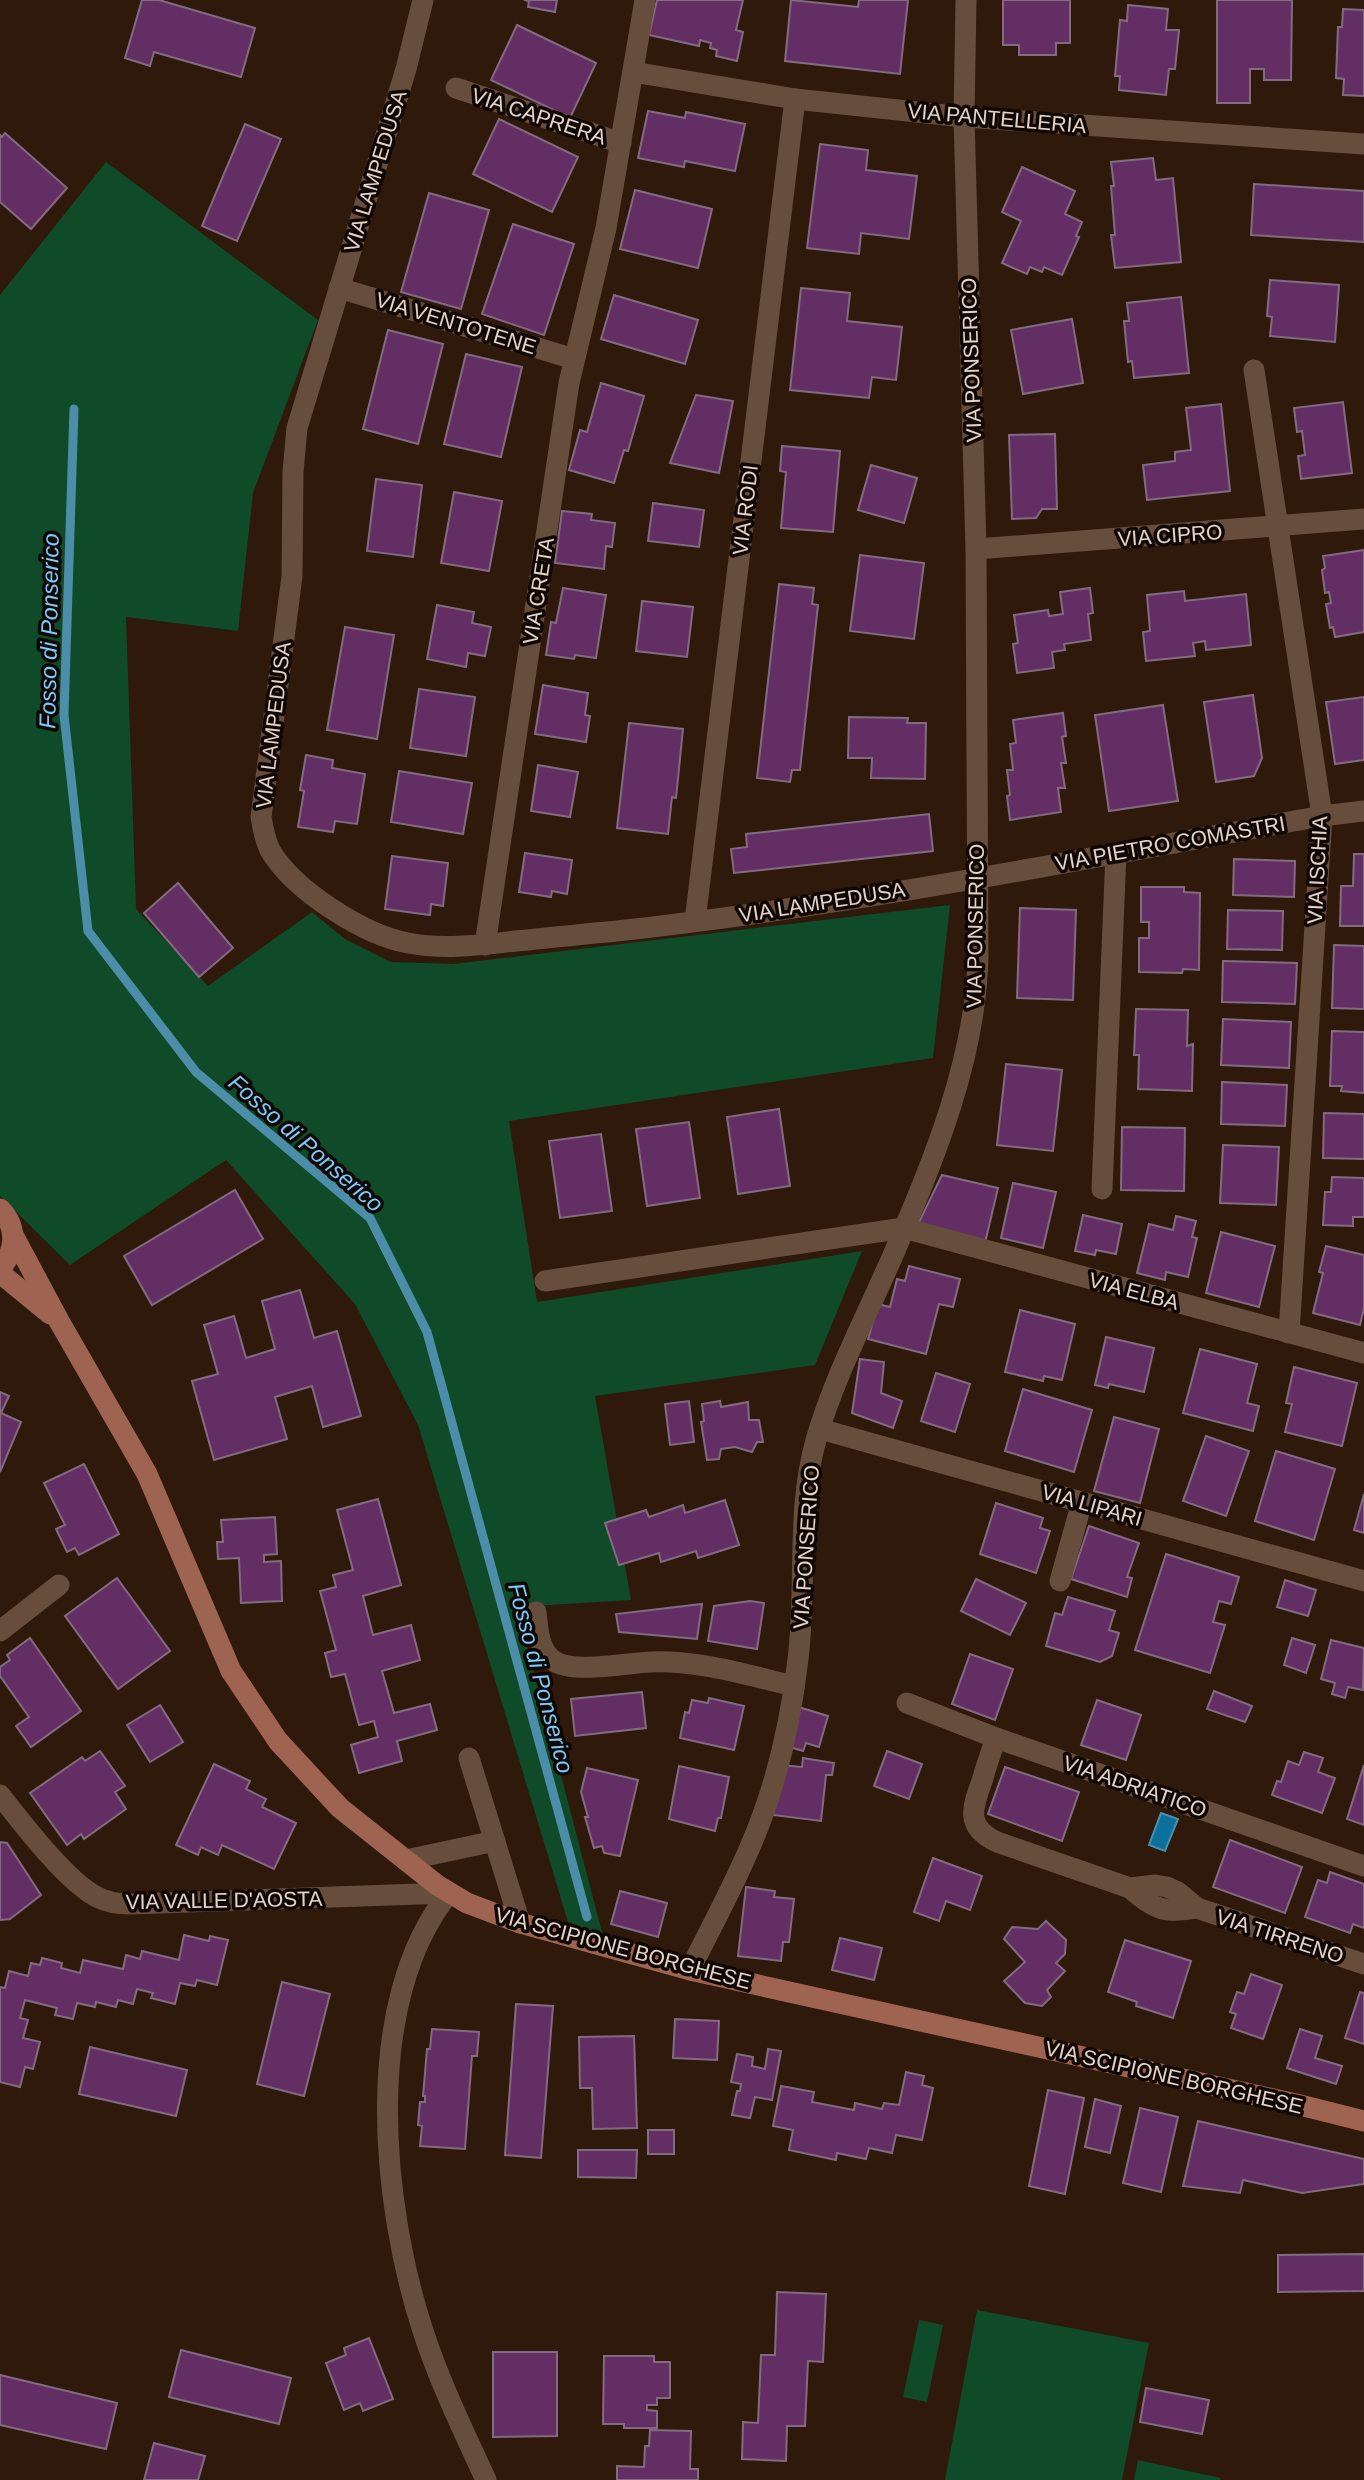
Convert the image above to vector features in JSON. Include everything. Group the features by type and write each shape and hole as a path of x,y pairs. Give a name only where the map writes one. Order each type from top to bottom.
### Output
{"main road":[{"name":"VIA SCIPIONE BORGHESE","path":"0,1209 10,1222 13,1235 59,1321 147,1474 231,1671 278,1741 340,1808 449,1893 520,1923 690,1970 1364,2121"},
{"path":"0,1271 12,1249 13,1235"},
{"name":"VIA SCIPIONE BORGHESE","path":"0,1271 59,1321"}],"street":[{"name":"VIA LAMPEDUSA","path":"423,0 406,69 302,407 296,435 292,576 262,796 261,817 264,834 275,858 328,905 360,926 390,939 411,944 455,946 485,945 695,921 977,878"},
{"name":"VIA CAPRERA","path":"603,240 645,0"},
{"name":"VIA PONSERICO","path":"690,1970 742,1865 765,1810 782,1749 794,1686 802,1616 806,1496 820,1429 844,1362 904,1228 947,1114 970,1034 977,991 976,549 964,117 966,0"},
{"name":"VIA PANTELLERIA","path":"633,72 795,99 964,117 1364,144"},
{"name":"VIA CAPRERA","path":"456,88 621,143"},
{"name":"VIA RODI","path":"695,921 795,99"},
{"name":"VIA CRETA","path":"485,945 574,359 603,240"},
{"name":"VIA VENTOTENE","path":"339,288 574,359"},
{"name":"VIA ISCHIA","path":"1254,370 1322,816 1289,1333"},
{"name":"VIA CIPRO","path":"976,549 1364,519"},
{"name":"VIA PIETRO COMASTRI","path":"977,878 1322,816 1364,811"},
{"path":"1102,1189 1116,853"},
{"path":"545,1282 904,1228"},
{"name":"VIA ELBA","path":"904,1228 1364,1353"},
{"name":"VIA LIPARI","path":"820,1429 1364,1581"},
{"path":"1060,1581 1082,1502"},
{"path":"0,1632 59,1585"},
{"path":"536,1612 542,1646 553,1660 560,1664 575,1667 650,1662 690,1664 794,1686"},
{"name":"VIA ADRIATICO","path":"907,1703 996,1738 1364,1866"},
{"name":"VIA TIRRENO","path":"996,1738 973,1808 975,1821 982,1833 997,1842 1130,1888 1149,1904 1160,1909 1172,1911 1197,1908 1364,1964"},
{"path":"469,1758 520,1923"},
{"name":"VIA VALLE D'AOSTA","path":"0,1795 27,1830 82,1887 99,1898 119,1903 449,1893"},
{"path":"0,1825 27,1830"},
{"path":"406,1860 495,1841"},
{"path":"449,1893 419,1941 401,1995 390,2072 390,2164 404,2257 420,2322 443,2386 486,2480"}],"green space":[{"path":"106,162 318,320 253,493 238,631 126,617 136,909 208,986 312,912 345,939 391,962 453,964 950,905 933,1058 509,1121 537,1302 862,1251 815,1365 595,1396 631,1600 517,1607 603,1936 568,1922 418,1425 355,1304 226,1160 70,1265 0,1196 0,295"},
{"path":"977,2310 1149,2343 1122,2480 945,2480"},
{"path":"919,2320 943,2325 927,2402 903,2397"},
{"path":"1138,2460 1221,2478 1134,2480"}],"water":[{"path":"1161,1813 1178,1819 1165,1851 1149,1845"}],"building":[{"path":"142,0 159,0 255,28 241,77 154,52 150,66 125,58"},
{"path":"524,0 557,0 555,12 528,7 529,1"},
{"path":"657,0 743,0 736,30 743,32 737,61 716,56 717,50 710,48 711,43 700,40 699,46 649,35"},
{"path":"791,0 858,7 859,0 908,0 900,74 785,61"},
{"path":"1003,0 1070,0 1070,43 1056,43 1056,55 1019,55 1019,45 1003,45"},
{"path":"1217,0 1292,0 1291,80 1264,80 1264,69 1250,69 1250,103 1217,103"},
{"path":"1128,5 1168,9 1166,30 1179,30 1175,69 1169,69 1166,95 1119,90 1120,76 1115,76 1120,20 1127,21"},
{"path":"1343,9 1364,10 1364,96 1343,95 1344,79 1336,78 1338,27 1342,27"},
{"path":"517,25 596,63 570,118 491,80"},
{"path":"648,111 685,118 686,112 745,124 735,171 685,161 684,167 638,158"},
{"path":"499,119 578,157 552,212 473,174"},
{"path":"245,124 281,139 237,241 202,226"},
{"path":"5,133 67,188 31,229 0,202 0,135 2,137"},
{"path":"820,144 868,150 866,170 917,176 909,239 861,233 859,254 807,248"},
{"path":"1153,158 1156,180 1173,178 1181,262 1115,268 1111,235 1115,235 1111,162"},
{"path":"1022,167 1075,191 1065,214 1082,222 1076,236 1079,237 1062,275 1044,267 1042,272 1030,267 1027,274 1002,263 1021,221 1002,212"},
{"path":"1254,184 1364,191 1364,242 1251,235"},
{"path":"635,190 712,209 698,268 620,249"},
{"path":"429,193 489,210 461,309 401,292"},
{"path":"513,224 574,244 544,335 482,314"},
{"path":"1270,280 1339,285 1335,342 1270,336 1272,317 1267,316"},
{"path":"801,288 850,293 847,321 902,327 896,380 872,377 869,398 790,390"},
{"path":"614,295 698,320 685,364 601,339"},
{"path":"1181,297 1189,373 1134,378 1132,361 1128,362 1124,321 1129,321 1127,303"},
{"path":"1072,319 1083,383 1023,394 1011,330"},
{"path":"388,330 443,344 418,444 363,429"},
{"path":"466,354 522,367 501,457 444,444"},
{"path":"601,383 644,396 628,451 624,450 614,483 569,470 580,430 587,432"},
{"path":"696,395 733,401 719,473 670,463"},
{"path":"1343,402 1352,473 1301,479 1298,456 1305,455 1302,431 1297,432 1294,408"},
{"path":"1221,404 1230,491 1147,500 1143,465 1175,461 1175,452 1191,450 1186,408"},
{"path":"1055,434 1057,509 1042,509 1036,518 1012,519 1009,435"},
{"path":"782,446 840,451 833,532 781,528 786,472 780,471"},
{"path":"871,465 917,478 904,523 858,510"},
{"path":"376,479 422,485 413,557 367,551"},
{"path":"454,492 502,501 489,571 441,563"},
{"path":"653,503 704,510 699,547 648,541"},
{"path":"562,511 592,514 591,520 615,523 612,547 606,546 604,569 555,563"},
{"path":"1364,550 1364,632 1335,637 1333,627 1330,628 1326,604 1331,603 1329,592 1325,593 1323,556"},
{"path":"860,555 924,563 914,639 850,631"},
{"path":"779,584 814,588 812,604 818,605 800,770 792,770 790,782 757,778"},
{"path":"563,588 606,595 596,658 575,655 574,659 546,655 551,622 556,623"},
{"path":"1090,588 1093,613 1088,614 1091,640 1064,644 1065,650 1052,652 1054,668 1017,673 1013,644 1018,643 1014,615 1048,610 1049,616 1063,614 1060,592"},
{"path":"1184,591 1185,601 1246,594 1251,645 1206,650 1205,641 1193,643 1195,656 1146,661 1143,632 1150,631 1147,595"},
{"path":"642,601 693,607 687,657 636,651"},
{"path":"437,605 474,612 472,623 491,627 485,656 468,653 466,667 427,659"},
{"path":"345,627 394,635 377,739 327,730"},
{"path":"543,685 588,693 585,715 590,716 586,742 535,734"},
{"path":"419,689 475,697 466,756 410,748"},
{"path":"1253,695 1262,758 1254,776 1216,782 1204,702"},
{"path":"1364,697 1364,760 1335,764 1326,702"},
{"path":"1163,705 1178,801 1109,811 1095,715"},
{"path":"1063,713 1066,736 1062,737 1066,763 1061,763 1065,788 1058,788 1061,812 1010,820 1007,770 1013,770 1010,744 1016,743 1013,720"},
{"path":"849,717 908,718 907,723 926,723 925,779 871,778 872,758 848,758"},
{"path":"629,723 683,729 676,798 672,797 668,834 617,828"},
{"path":"306,755 333,760 332,768 365,774 357,824 335,821 333,832 298,827"},
{"path":"538,765 578,772 570,817 531,811"},
{"path":"399,771 472,783 463,834 391,822"},
{"path":"929,814 933,851 734,873 731,849 747,847 746,834"},
{"path":"525,853 572,860 567,894 552,891 551,897 519,892"},
{"path":"1354,854 1364,854 1364,926 1340,926 1341,886 1353,886"},
{"path":"392,856 448,863 443,906 431,904 430,915 385,909"},
{"path":"1234,859 1295,861 1294,897 1233,895"},
{"path":"178,883 233,948 199,977 144,913"},
{"path":"1141,887 1184,887 1184,892 1200,893 1199,970 1183,969 1182,973 1139,972 1139,938 1149,938 1149,922 1141,922"},
{"path":"1020,908 1076,910 1073,1000 1017,998"},
{"path":"1228,910 1283,911 1282,950 1227,949"},
{"path":"1334,945 1364,946 1364,1009 1332,1008"},
{"path":"1223,961 1297,963 1295,1004 1222,1002"},
{"path":"1136,1009 1188,1010 1187,1046 1193,1044 1192,1091 1138,1089 1139,1055 1134,1055"},
{"path":"1223,1019 1291,1022 1289,1068 1221,1065"},
{"path":"1332,1031 1364,1032 1364,1093 1341,1091 1342,1086 1330,1086"},
{"path":"1006,1064 1062,1070 1053,1151 997,1145"},
{"path":"1222,1082 1287,1085 1285,1126 1221,1124"},
{"path":"779,1109 790,1186 738,1194 727,1117"},
{"path":"1324,1113 1364,1114 1364,1159 1323,1158"},
{"path":"689,1122 700,1198 647,1206 636,1129"},
{"path":"1122,1127 1185,1128 1184,1191 1121,1190"},
{"path":"601,1134 612,1211 560,1218 549,1141"},
{"path":"1223,1145 1279,1147 1276,1205 1220,1203"},
{"path":"942,1175 998,1188 985,1243 918,1224"},
{"path":"1332,1177 1364,1178 1364,1217 1353,1217 1353,1226 1323,1225 1325,1192 1331,1192"},
{"path":"1013,1183 1056,1192 1043,1248 1001,1238"},
{"path":"235,1190 263,1239 152,1305 124,1256"},
{"path":"1083,1215 1122,1224 1116,1254 1096,1250 1095,1255 1075,1251"},
{"path":"1176,1216 1196,1221 1192,1237 1197,1238 1188,1277 1166,1272 1165,1280 1137,1273 1149,1224 1173,1230"},
{"path":"1221,1232 1275,1246 1259,1307 1206,1293"},
{"path":"1326,1246 1364,1255 1364,1308 1360,1325 1313,1313 1323,1273 1319,1272"},
{"path":"909,1266 960,1279 953,1307 939,1304 926,1354 868,1339 878,1304 890,1307 897,1279 905,1281"},
{"path":"300,1290 314,1338 337,1331 361,1416 323,1427 312,1386 275,1397 287,1439 214,1460 192,1381 218,1374 204,1325 234,1316 246,1358 275,1349 262,1301"},
{"path":"1020,1310 1075,1324 1062,1380 1044,1376 1043,1381 1005,1372"},
{"path":"1106,1337 1154,1348 1144,1392 1109,1384 1108,1388 1095,1385"},
{"path":"1200,1349 1257,1364 1247,1403 1259,1406 1253,1431 1183,1413"},
{"path":"860,1359 884,1362 881,1393 902,1401 893,1428 852,1413"},
{"path":"1294,1367 1357,1383 1342,1446 1285,1432 1292,1404 1286,1403"},
{"path":"936,1373 970,1384 955,1432 921,1421"},
{"path":"1023,1389 1092,1410 1074,1472 1005,1451"},
{"path":"0,1392 9,1396 1,1413 21,1422 0,1472"},
{"path":"689,1401 694,1442 670,1445 665,1404"},
{"path":"720,1401 721,1407 748,1402 749,1420 759,1420 763,1442 757,1442 752,1452 735,1447 721,1449 719,1459 707,1460 701,1422 704,1421 702,1404"},
{"path":"1114,1417 1159,1429 1140,1503 1094,1491"},
{"path":"1206,1436 1249,1451 1226,1516 1183,1501"},
{"path":"1276,1451 1335,1469 1314,1540 1255,1521"},
{"path":"84,1464 119,1534 79,1555 75,1548 67,1552 56,1529 65,1525 44,1483"},
{"path":"1364,1494 1364,1533 1354,1530"},
{"path":"378,1499 401,1585 363,1596 373,1635 411,1625 420,1660 382,1671 394,1713 430,1704 437,1730 397,1741 402,1761 359,1773 351,1745 378,1737 374,1721 359,1725 345,1674 331,1677 325,1653 336,1650 320,1591 336,1587 333,1575 353,1570 337,1510"},
{"path":"725,1500 739,1545 698,1558 696,1551 661,1562 659,1553 619,1565 605,1523 646,1510 649,1517 683,1505 685,1513"},
{"path":"996,1503 1043,1518 1040,1528 1050,1531 1036,1573 980,1554"},
{"path":"275,1517 277,1554 264,1555 264,1562 281,1561 282,1601 241,1603 239,1558 218,1559 217,1542 223,1542 221,1520"},
{"path":"1089,1526 1139,1543 1127,1577 1132,1578 1127,1597 1071,1579"},
{"path":"1166,1554 1239,1577 1231,1604 1219,1601 1213,1622 1225,1625 1210,1673 1135,1650"},
{"path":"117,1578 170,1651 118,1689 65,1616"},
{"path":"976,1579 1026,1603 1010,1635 961,1611"},
{"path":"1285,1580 1316,1590 1308,1616 1277,1607"},
{"path":"1068,1597 1115,1611 1109,1630 1119,1633 1112,1656 1100,1662 1046,1646 1055,1613 1062,1615"},
{"path":"750,1601 764,1603 757,1649 708,1641 714,1606"},
{"path":"702,1604 697,1639 619,1632 616,1614"},
{"path":"30,1638 81,1711 31,1747 16,1726 29,1717 0,1676 0,1667 10,1660 7,1655"},
{"path":"1292,1638 1315,1645 1306,1673 1284,1665"},
{"path":"1331,1640 1364,1648 1363,1690 1348,1687 1345,1698 1332,1694 1335,1683 1321,1679"},
{"path":"970,1654 1013,1669 995,1720 952,1704"},
{"path":"1214,1691 1252,1706 1245,1722 1207,1709"},
{"path":"642,1692 646,1728 575,1736 571,1699"},
{"path":"709,1698 744,1706 734,1750 680,1738 685,1712 689,1713 692,1700 708,1703"},
{"path":"1097,1700 1141,1715 1126,1760 1081,1745"},
{"path":"160,1705 183,1742 150,1762 127,1725"},
{"path":"795,1706 828,1716 819,1747 806,1743 803,1751 783,1745"},
{"path":"100,1751 125,1786 115,1792 126,1809 84,1839 81,1834 67,1845 30,1793 82,1757 85,1761"},
{"path":"887,1751 922,1764 909,1799 874,1786"},
{"path":"1304,1752 1323,1758 1318,1772 1335,1778 1322,1813 1272,1795 1277,1781 1281,1782 1288,1761 1299,1765"},
{"path":"803,1758 834,1763 832,1775 826,1775 821,1821 773,1815 780,1765 802,1767"},
{"path":"214,1764 250,1781 246,1789 266,1799 262,1807 296,1823 274,1869 222,1845 218,1855 201,1847 198,1855 176,1845"},
{"path":"1364,1765 1364,1825 1347,1819"},
{"path":"679,1766 729,1777 721,1818 718,1818 715,1831 669,1819"},
{"path":"1005,1767 1079,1792 1062,1841 988,1814"},
{"path":"587,1768 638,1780 620,1856 604,1853 602,1846 594,1848 581,1792"},
{"path":"1230,1840 1302,1867 1285,1913 1213,1887"},
{"path":"0,1842 7,1843 41,1895 10,1919 0,1920"},
{"path":"933,1858 982,1876 970,1910 946,1901 939,1921 914,1912"},
{"path":"1330,1872 1364,1884 1364,1928 1353,1924 1350,1933 1305,1917 1318,1880 1327,1883"},
{"path":"746,1887 775,1891 774,1897 794,1899 789,1942 783,1942 781,1961 738,1956"},
{"path":"620,1891 667,1903 658,1937 611,1924"},
{"path":"1046,1921 1066,1940 1065,1954 1056,1963 1065,1971 1047,1990 1051,1997 1042,2006 1025,2003 1004,1981 1025,1962 1004,1939 1012,1927 1038,1929"},
{"path":"184,1935 209,1941 210,1936 228,1940 217,1985 197,1980 195,1986 180,1983 175,2004 151,1998 153,1993 137,1989 133,2004 118,2000 116,2007 96,2002 95,2007 77,2003 73,2019 55,2015 57,2008 25,2000 20,2018 28,2020 23,2038 40,2042 33,2069 25,2067 20,2087 0,2082 0,1987 5,1988 9,1971 28,1976 31,1963 40,1965 42,1958 62,1963 61,1968 80,1973 83,1960 123,1969 126,1955 140,1959 142,1951 179,1960"},
{"path":"840,1938 882,1948 874,1980 832,1970"},
{"path":"1125,1940 1191,1961 1173,2018 1136,2006 1137,2002 1108,1992"},
{"path":"1251,1974 1282,1985 1263,2039 1231,2028 1236,2014 1230,2012 1237,1992 1244,1994"},
{"path":"282,1982 330,1994 304,2096 257,2084"},
{"path":"1360,1992 1364,1993 1364,2044 1345,2038"},
{"path":"516,2004 553,2006 541,2158 505,2155"},
{"path":"675,2019 719,2021 717,2060 673,2058"},
{"path":"432,2029 479,2032 477,2056 472,2056 465,2149 420,2146 420,2102 425,2102 423,2096 427,2049 430,2049"},
{"path":"1300,2029 1322,2036 1315,2058 1342,2066 1336,2084 1287,2068"},
{"path":"634,2036 637,2128 593,2129 592,2088 580,2088 579,2037"},
{"path":"90,2047 187,2070 176,2116 79,2094"},
{"path":"768,2049 781,2051 772,2100 755,2097 750,2118 732,2115 741,2084 731,2082 737,2054 753,2057 752,2066 765,2069"},
{"path":"906,2072 924,2076 922,2085 933,2088 922,2140 896,2135 892,2153 869,2148 866,2159 837,2153 836,2160 789,2150 793,2130 773,2126 781,2086 814,2092 812,2102 854,2110 855,2103 882,2109 884,2103 899,2105"},
{"path":"1048,2090 1084,2098 1065,2194 1029,2186"},
{"path":"1095,2099 1121,2106 1110,2153 1085,2147"},
{"path":"1140,2108 1178,2117 1161,2192 1123,2183"},
{"path":"1198,2121 1364,2159 1364,2184 1302,2193 1243,2180 1240,2193 1183,2186"},
{"path":"648,2130 674,2130 674,2154 648,2154"},
{"path":"578,2150 637,2150 636,2178 578,2177"},
{"path":"1364,2254 1364,2291 1278,2292 1278,2255"},
{"path":"777,2292 826,2294 823,2362 808,2361 805,2426 787,2426 786,2461 742,2459 743,2422 758,2423 761,2355 775,2355"},
{"path":"369,2338 393,2399 363,2411 360,2403 344,2410 326,2363 346,2355 344,2348"},
{"path":"181,2350 291,2378 279,2424 169,2397"},
{"path":"493,2352 557,2352 557,2436 493,2437"},
{"path":"604,2356 654,2356 654,2362 670,2362 670,2398 657,2398 657,2405 647,2405 647,2410 657,2411 657,2428 624,2428 624,2424 603,2424"},
{"path":"0,2375 117,2403 106,2449 0,2425"},
{"path":"1146,2388 1209,2400 1202,2434 1140,2422"},
{"path":"650,2430 691,2431 690,2469 698,2469 698,2480 617,2480 617,2466 644,2467 645,2446 649,2446"},
{"path":"154,2443 205,2456 198,2480 144,2480"}],"waterway":[{"name":"Fosso di Ponserico","path":"74,409 64,715 88,931 196,1072 370,1218 427,1332 587,1917"}]}
